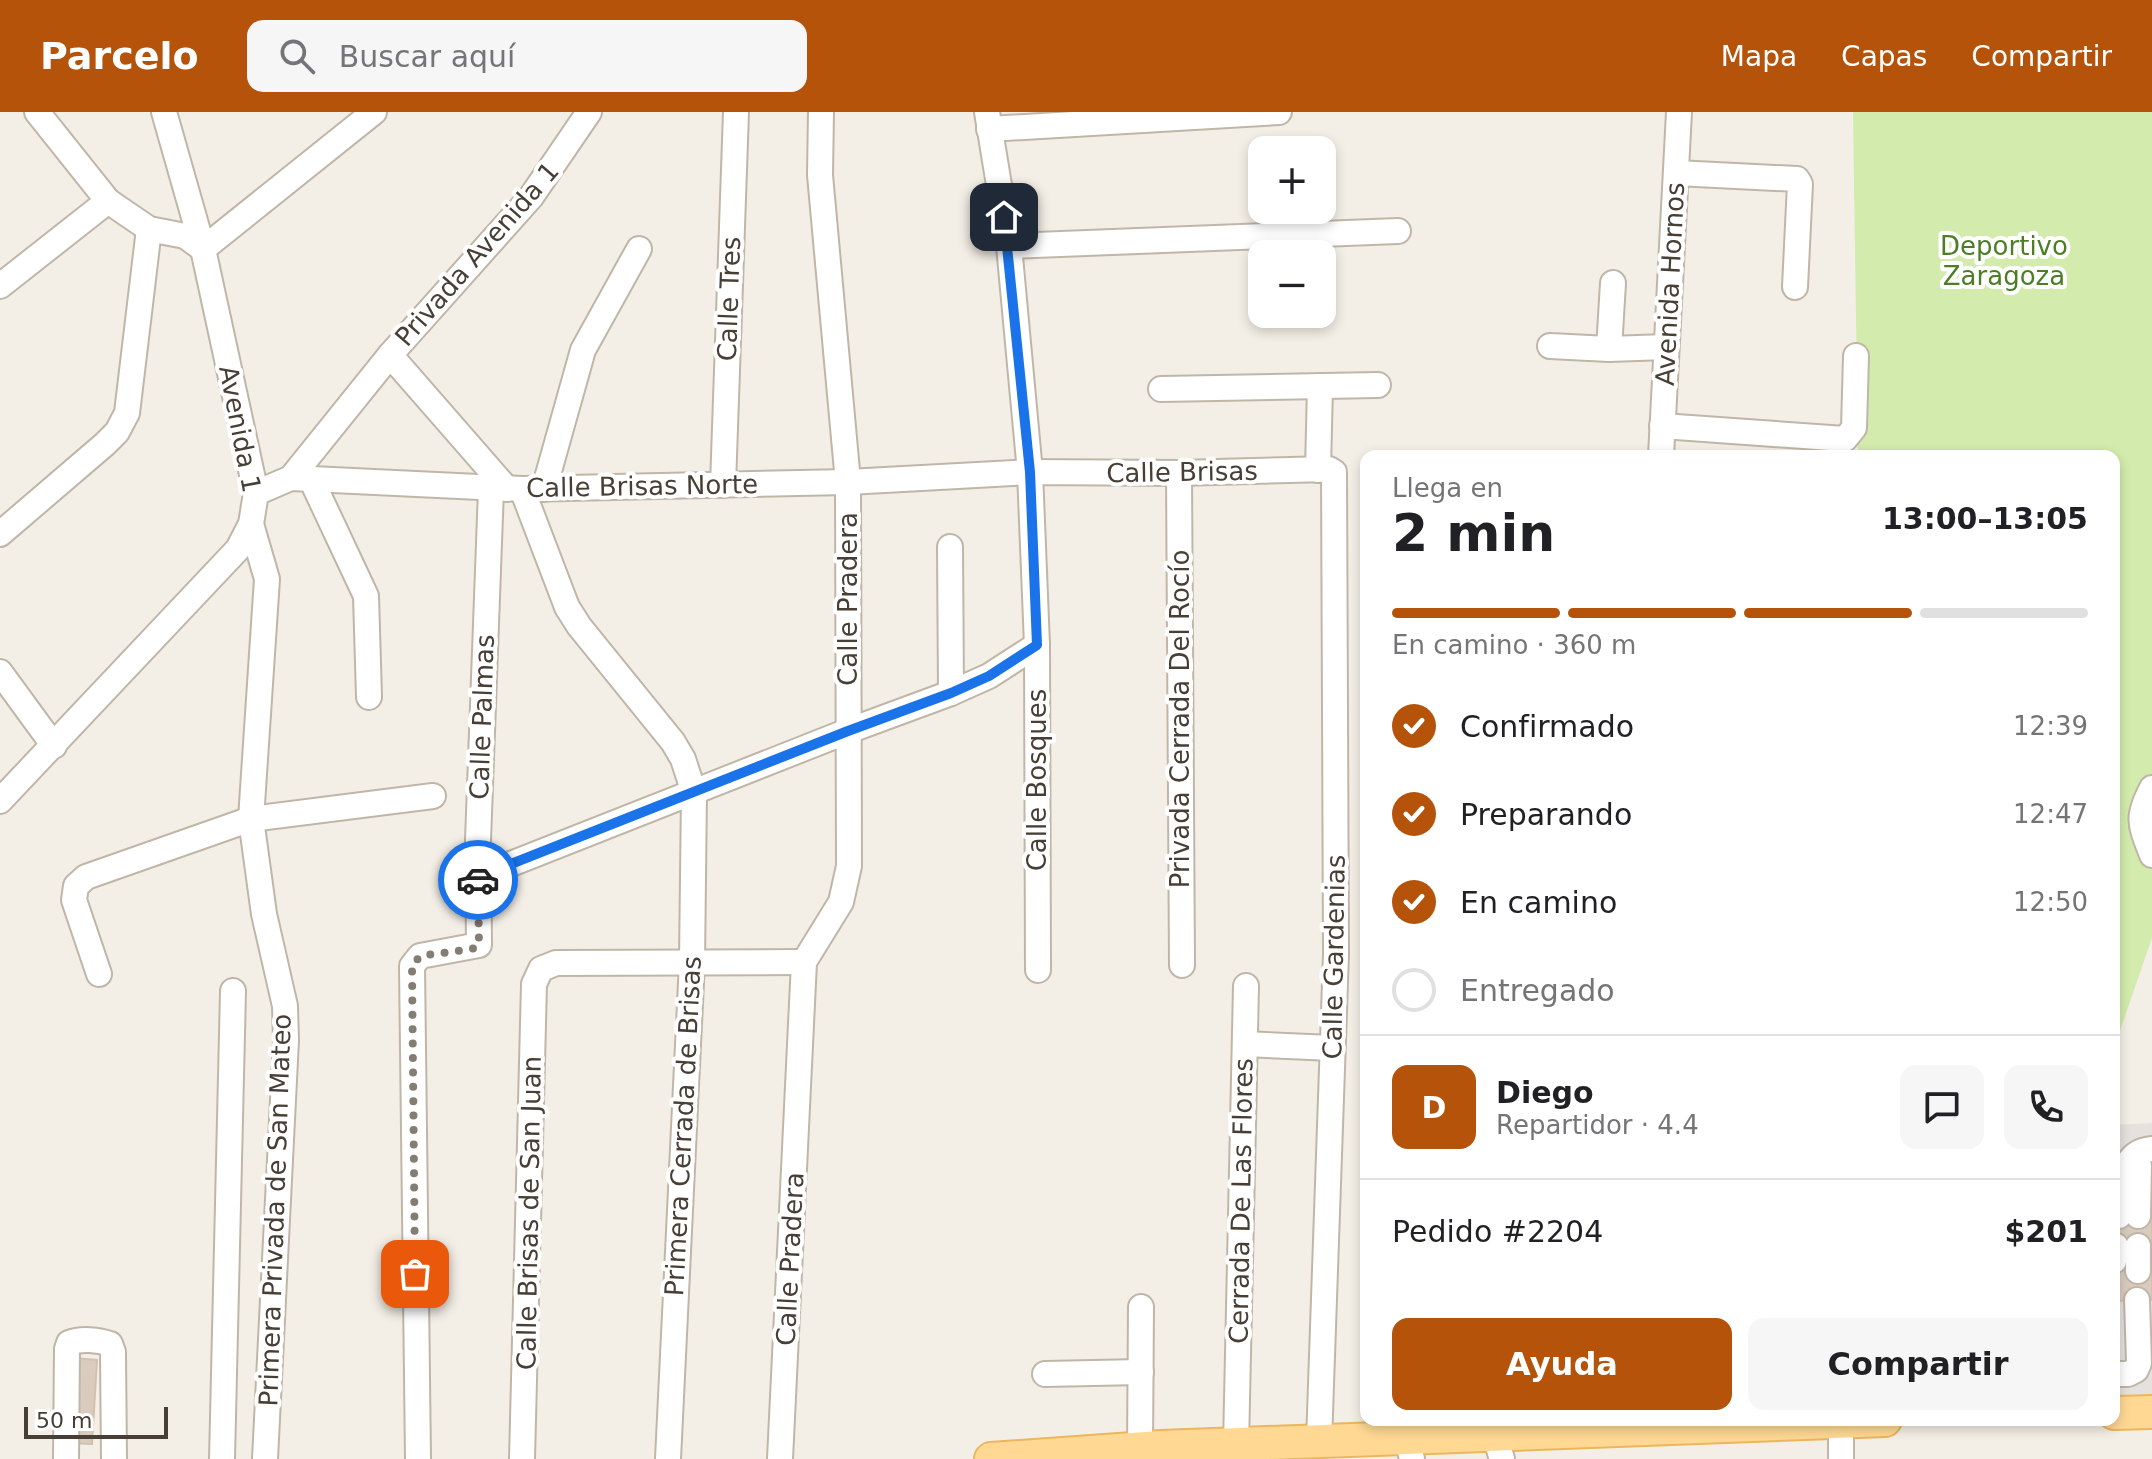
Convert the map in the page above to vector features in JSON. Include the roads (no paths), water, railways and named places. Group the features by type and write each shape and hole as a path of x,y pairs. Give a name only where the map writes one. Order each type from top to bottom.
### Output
{"main road":[{"path":"2120,1413 2152,1412"},
{"path":"991,1459 1319,1442 1410,1449 1498,1446 1608,1426"}],"street":[{"path":"37,112 108,201 149,229 185,236 203,249 374,112"},
{"name":"Avenida 1","path":"0,801 238,549 251,524 256,493 203,249 164,112"},
{"name":"Privada Avenida 1","path":"302,480 390,355 531,197 589,112"},
{"name":"Calle Tres","path":"723,485 736,112"},
{"name":"Calle Pradera","path":"780,1459 804,962 841,902 849,866 848,482 820,175 821,112"},
{"path":"988,120 1279,112"},
{"name":"Avenida Hornos","path":"1661,450 1679,112"},
{"name":"Calle Bosques","path":"988,120 1009,246 1030,472 1037,645 1038,970"},
{"path":"1676,173 1797,179 1800,184 1795,287"},
{"path":"2,280 108,201"},
{"path":"0,534 105,444 117,432 127,413 149,229"},
{"path":"1009,246 1398,231"},
{"name":"Calle Palmas","path":"418,1459 412,966 420,956 472,949 479,945 478,877 516,489 583,350 639,249"},
{"path":"1609,349 1613,283"},
{"path":"1550,346 1609,349 1666,347"},
{"path":"390,355 516,489"},
{"path":"1662,426 1845,439 1854,428 1856,356"},
{"path":"1161,389 1378,385"},
{"name":"Calle Gardenias","path":"1319,1442 1336,954 1326,471 1320,386"},
{"name":"Calle Brisas","path":"1030,472 1326,471"},
{"name":"Calle Brisas Norte","path":"256,493 302,480 516,489 848,482 1030,472"},
{"name":"Privada Cerrada Del Rocío","path":"1179,473 1182,965"},
{"path":"302,480 366,596 369,697"},
{"name":"Primera Cerrada de Brisas","path":"516,489 567,607 673,742 683,759 694,793 692,962 668,1459"},
{"name":"Primera Privada de San Mateo","path":"251,524 267,579 251,819 264,914 285,1006 286,1040 265,1459"},
{"path":"950,547 951,693"},
{"path":"478,877 951,693 989,676 1037,645"},
{"path":"0,672 54,746"},
{"path":"2152,788 2141,809 2140,822 2152,855"},
{"path":"99,974 74,900 76,886 86,877 251,819 433,796"},
{"path":"692,962 804,962"},
{"name":"Calle Brisas de San Juan","path":"522,1459 534,984 541,969 556,963 692,962"},
{"path":"1245,1044 1246,986"},
{"path":"222,1459 233,991"},
{"name":"Cerrada De Las Flores","path":"1236,1446 1245,1044 1332,1048"},
{"path":"2128,1216 2124,1171 2132,1156 2145,1150"},
{"path":"2123,1251 2138,1271"},
{"path":"2120,1374 2136,1370 2139,1363 2137,1300"},
{"path":"1141,1307 1141,1372 1155,1452"},
{"path":"66,1459 67,1349 69,1343 75,1341 104,1342 110,1344 113,1352 114,1459"},
{"path":"1045,1374 1141,1372"},
{"path":"1841,1426 1841,1459"}],"park label":[{"name":"Deportivo Zaragoza","path":"2004,261"}]}
